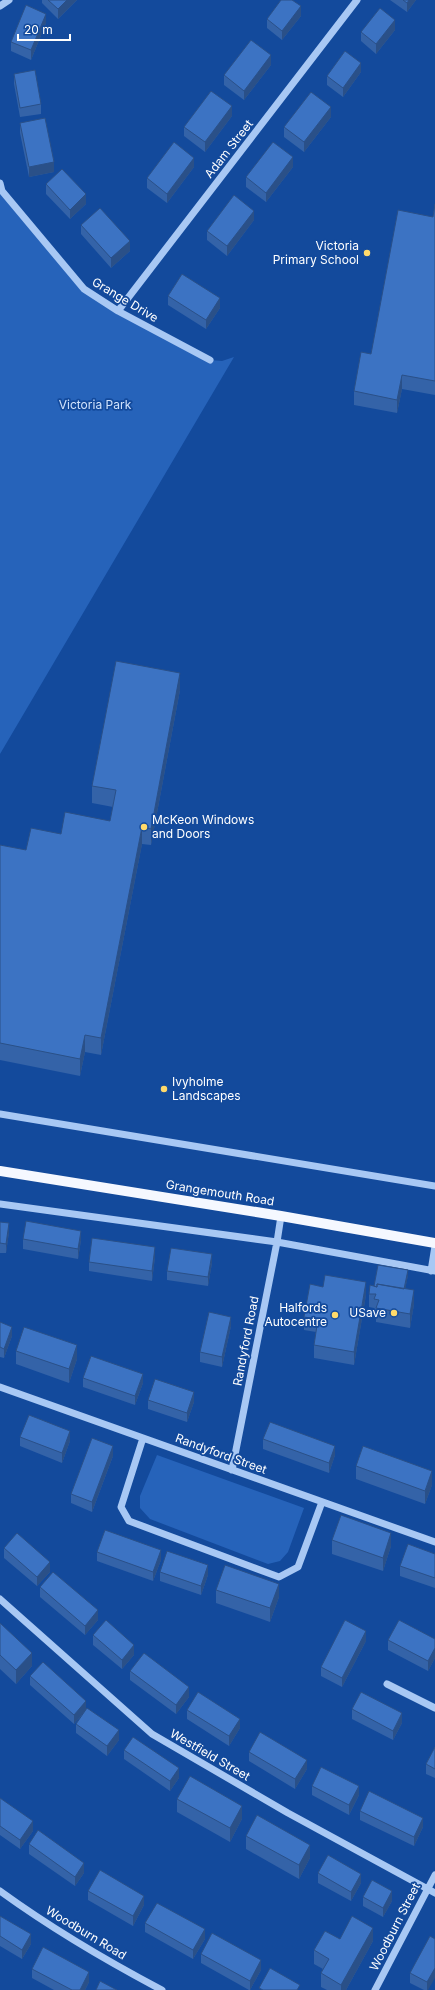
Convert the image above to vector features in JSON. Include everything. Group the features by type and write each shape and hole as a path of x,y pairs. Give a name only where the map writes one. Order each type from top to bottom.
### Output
{"main road":[{"name":"Grangemouth Road","path":"0,1171 280,1216 435,1244"}],"street":[{"path":"0,6 9,0"},
{"name":"Adam Street","path":"118,310 358,0"},
{"name":"Grange Drive","path":"0,183 2,191 84,288 118,310 210,360"},
{"path":"0,1114 435,1186"},
{"path":"0,1204 277,1242 433,1271 435,1244"},
{"name":"Randyford Road","path":"232,1470 277,1242 280,1216"},
{"name":"Randyford Street","path":"0,1387 435,1542"},
{"path":"144,1438 121,1507 128,1521 278,1577 298,1567 322,1502"},
{"name":"Westfield Street","path":"0,1599 152,1734 288,1813 435,1894"},
{"path":"387,1684 435,1708"},
{"name":"Woodburn Street","path":"376,1990 435,1875"},
{"name":"Woodburn Road","path":"0,1891 32,1914 133,1975 162,1990"}],"green space":[{"name":"Victoria Park","path":"0,183 84,289 210,360 222,361 234,357 0,754"},
{"path":"157,1455 304,1508 288,1552 280,1561 268,1564 150,1519 140,1508 140,1496"}],"building":[{"path":"48,0 67,0 58,9"},
{"path":"281,0 292,0 301,6 282,31 267,19"},
{"path":"26,5 46,14 31,50 11,42"},
{"path":"380,8 395,20 376,44 361,32"},
{"path":"251,40 271,55 244,91 224,75"},
{"path":"345,51 361,63 343,88 327,76"},
{"path":"35,70 41,104 20,108 14,74"},
{"path":"211,91 232,106 205,142 184,127"},
{"path":"311,92 331,107 304,142 284,127"},
{"path":"45,118 54,162 29,167 20,123"},
{"path":"174,142 194,158 167,194 147,178"},
{"path":"273,142 293,157 266,193 246,177"},
{"path":"62,169 86,194 70,210 46,184"},
{"path":"234,195 254,211 227,246 207,231"},
{"path":"435,204 435,381 402,375 397,400 354,391 361,352 371,354 398,210 433,217"},
{"path":"100,208 130,241 111,258 81,225"},
{"path":"182,274 220,298 206,320 168,296"},
{"path":"116,661 180,673 151,829 142,827 101,1038 85,1035 80,1059 0,1043 0,845 26,850 31,828 61,834 65,812 110,821 116,790 92,786"},
{"path":"26,1221 81,1231 78,1249 23,1239"},
{"path":"0,1222 9,1223 6,1244 0,1243"},
{"path":"92,1238 155,1247 152,1271 89,1262"},
{"path":"171,1248 212,1254 208,1277 167,1271"},
{"path":"378,1265 408,1270 404,1289 377,1284 377,1287 374,1286"},
{"name":"Halfords Autocentre","path":"325,1275 366,1282 354,1352 314,1345 318,1319 304,1317 310,1284 323,1287"},
{"path":"377,1284 414,1290 410,1314 376,1308 379,1300 374,1299 376,1294 369,1294 370,1285 377,1287"},
{"path":"209,1312 231,1317 222,1357 200,1352"},
{"path":"0,1322 12,1327 4,1349 0,1347"},
{"path":"24,1327 77,1345 69,1369 16,1351"},
{"path":"91,1356 143,1374 135,1396 83,1378"},
{"path":"155,1379 194,1392 187,1413 148,1400"},
{"path":"29,1415 70,1431 62,1453 20,1437"},
{"path":"270,1422 335,1446 329,1463 263,1439"},
{"path":"92,1438 113,1446 92,1502 71,1494"},
{"path":"363,1446 432,1471 425,1491 356,1466"},
{"path":"341,1515 391,1533 383,1558 332,1540"},
{"path":"105,1530 161,1550 153,1572 97,1552"},
{"path":"17,1533 50,1562 37,1577 4,1548"},
{"path":"408,1544 435,1554 435,1578 400,1566"},
{"path":"167,1551 208,1565 201,1586 160,1572"},
{"path":"225,1565 279,1584 270,1608 216,1590"},
{"path":"53,1572 98,1610 85,1626 40,1587"},
{"path":"106,1620 134,1645 122,1660 93,1635"},
{"path":"345,1620 366,1631 342,1678 321,1667"},
{"path":"399,1620 435,1639 435,1648 428,1661 388,1640"},
{"path":"0,1623 32,1653 16,1670 0,1655"},
{"path":"144,1653 189,1687 176,1705 130,1671"},
{"path":"43,1662 86,1701 74,1715 30,1676"},
{"path":"198,1692 240,1719 229,1736 187,1710"},
{"path":"361,1692 402,1713 393,1731 352,1709"},
{"path":"87,1708 119,1730 107,1746 76,1724"},
{"path":"260,1732 307,1760 295,1779 249,1752"},
{"path":"133,1737 179,1768 170,1781 124,1750"},
{"path":"435,1747 435,1769 426,1764"},
{"path":"321,1767 359,1786 349,1805 312,1786"},
{"path":"190,1776 242,1806 230,1828 177,1799"},
{"path":"369,1791 423,1818 414,1837 360,1811"},
{"path":"0,1798 33,1821 20,1840 0,1826"},
{"path":"257,1815 310,1845 299,1865 246,1836"},
{"path":"38,1830 84,1863 75,1877 29,1844"},
{"path":"328,1855 361,1874 351,1892 318,1873"},
{"path":"100,1870 144,1896 133,1916 88,1891"},
{"path":"372,1880 392,1891 383,1908 363,1897"},
{"path":"157,1903 205,1929 193,1950 145,1923"},
{"path":"0,1916 31,1934 22,1950 0,1936"},
{"path":"352,1916 373,1928 341,1985 321,1973 329,1959 314,1950 325,1931 340,1939"},
{"path":"212,1933 261,1960 250,1981 201,1954"},
{"path":"430,1936 435,1939 435,1968 427,1982 410,1973"},
{"path":"43,1947 89,1972 80,1990 72,1990 32,1969"},
{"path":"270,1968 300,1985 297,1990 263,1990 259,1988"},
{"path":"100,1981 117,1990 96,1990"}],"place":[{"name":"Victoria Primary School","path":"367,253"},
{"name":"McKeon Windows and Doors","path":"144,827"},
{"name":"Ivyholme Landscapes","path":"164,1089"},
{"name":"USave","path":"394,1313"},
{"name":"Halfords Autocentre","path":"335,1315"}]}
